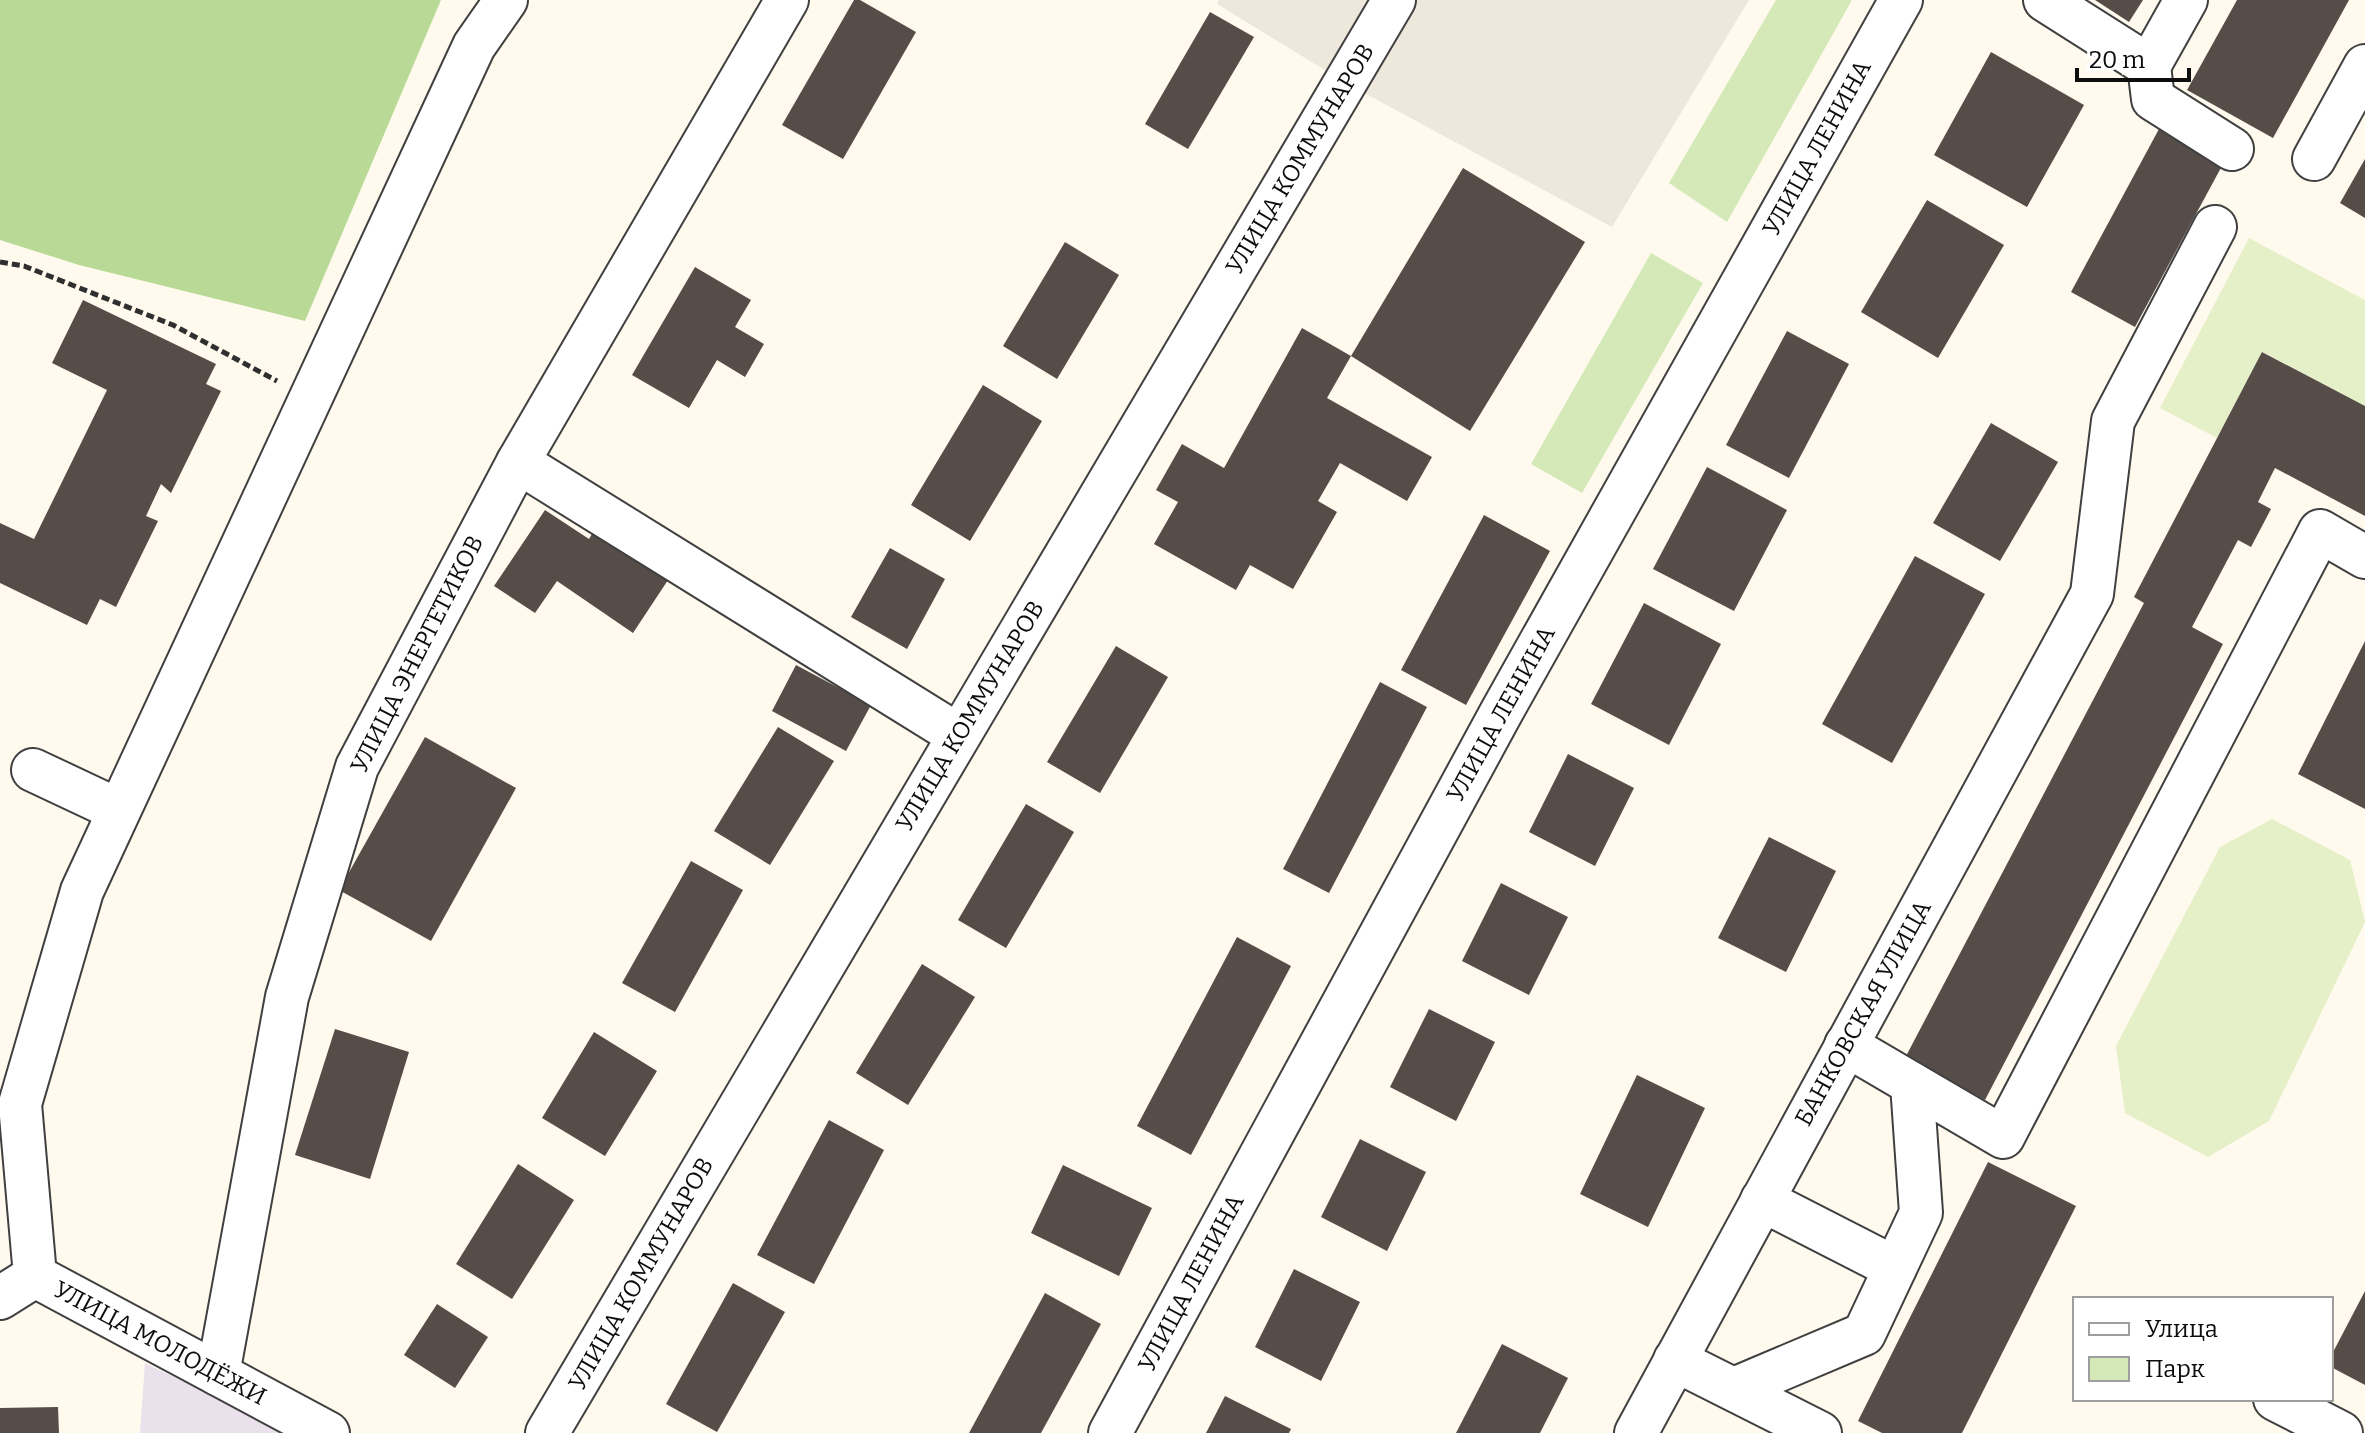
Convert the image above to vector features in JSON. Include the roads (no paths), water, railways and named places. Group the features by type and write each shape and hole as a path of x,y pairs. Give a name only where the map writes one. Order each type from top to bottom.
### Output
{"street":[{"path":"0,1298 35,1276 12,1153 20,1104 82,891 474,46 506,0"},
{"name":"УЛИЦА ЭНЕРГЕТИКОВ","path":"218,1374 287,997 357,767 518,462 787,0"},
{"name":"УЛИЦА КОММУНАРОВ","path":"547,1433 1394,0"},
{"name":"УЛИЦА ЛЕНИНА","path":"1110,1433 1502,711 1901,0"},
{"path":"2045,0 2149,66"},
{"path":"2186,0 2149,66 2153,99 2232,149"},
{"path":"2314,159 2365,66"},
{"name":"БАНКОВСКАЯ УЛИЦА","path":"1636,1433 2092,594 2113,421 2215,227"},
{"path":"518,462 958,735"},
{"path":"1846,1045 2003,1137 2320,531 2365,557"},
{"path":"33,770 118,810"},
{"path":"1734,1389 1864,1334 1921,1213 1912,1084"},
{"path":"1762,1200 1895,1268"},
{"name":"УЛИЦА МОЛОДЁЖИ","path":"35,1276 328,1433"},
{"path":"1675,1360 1820,1433"},
{"path":"2279,1401 2341,1433"}]}
